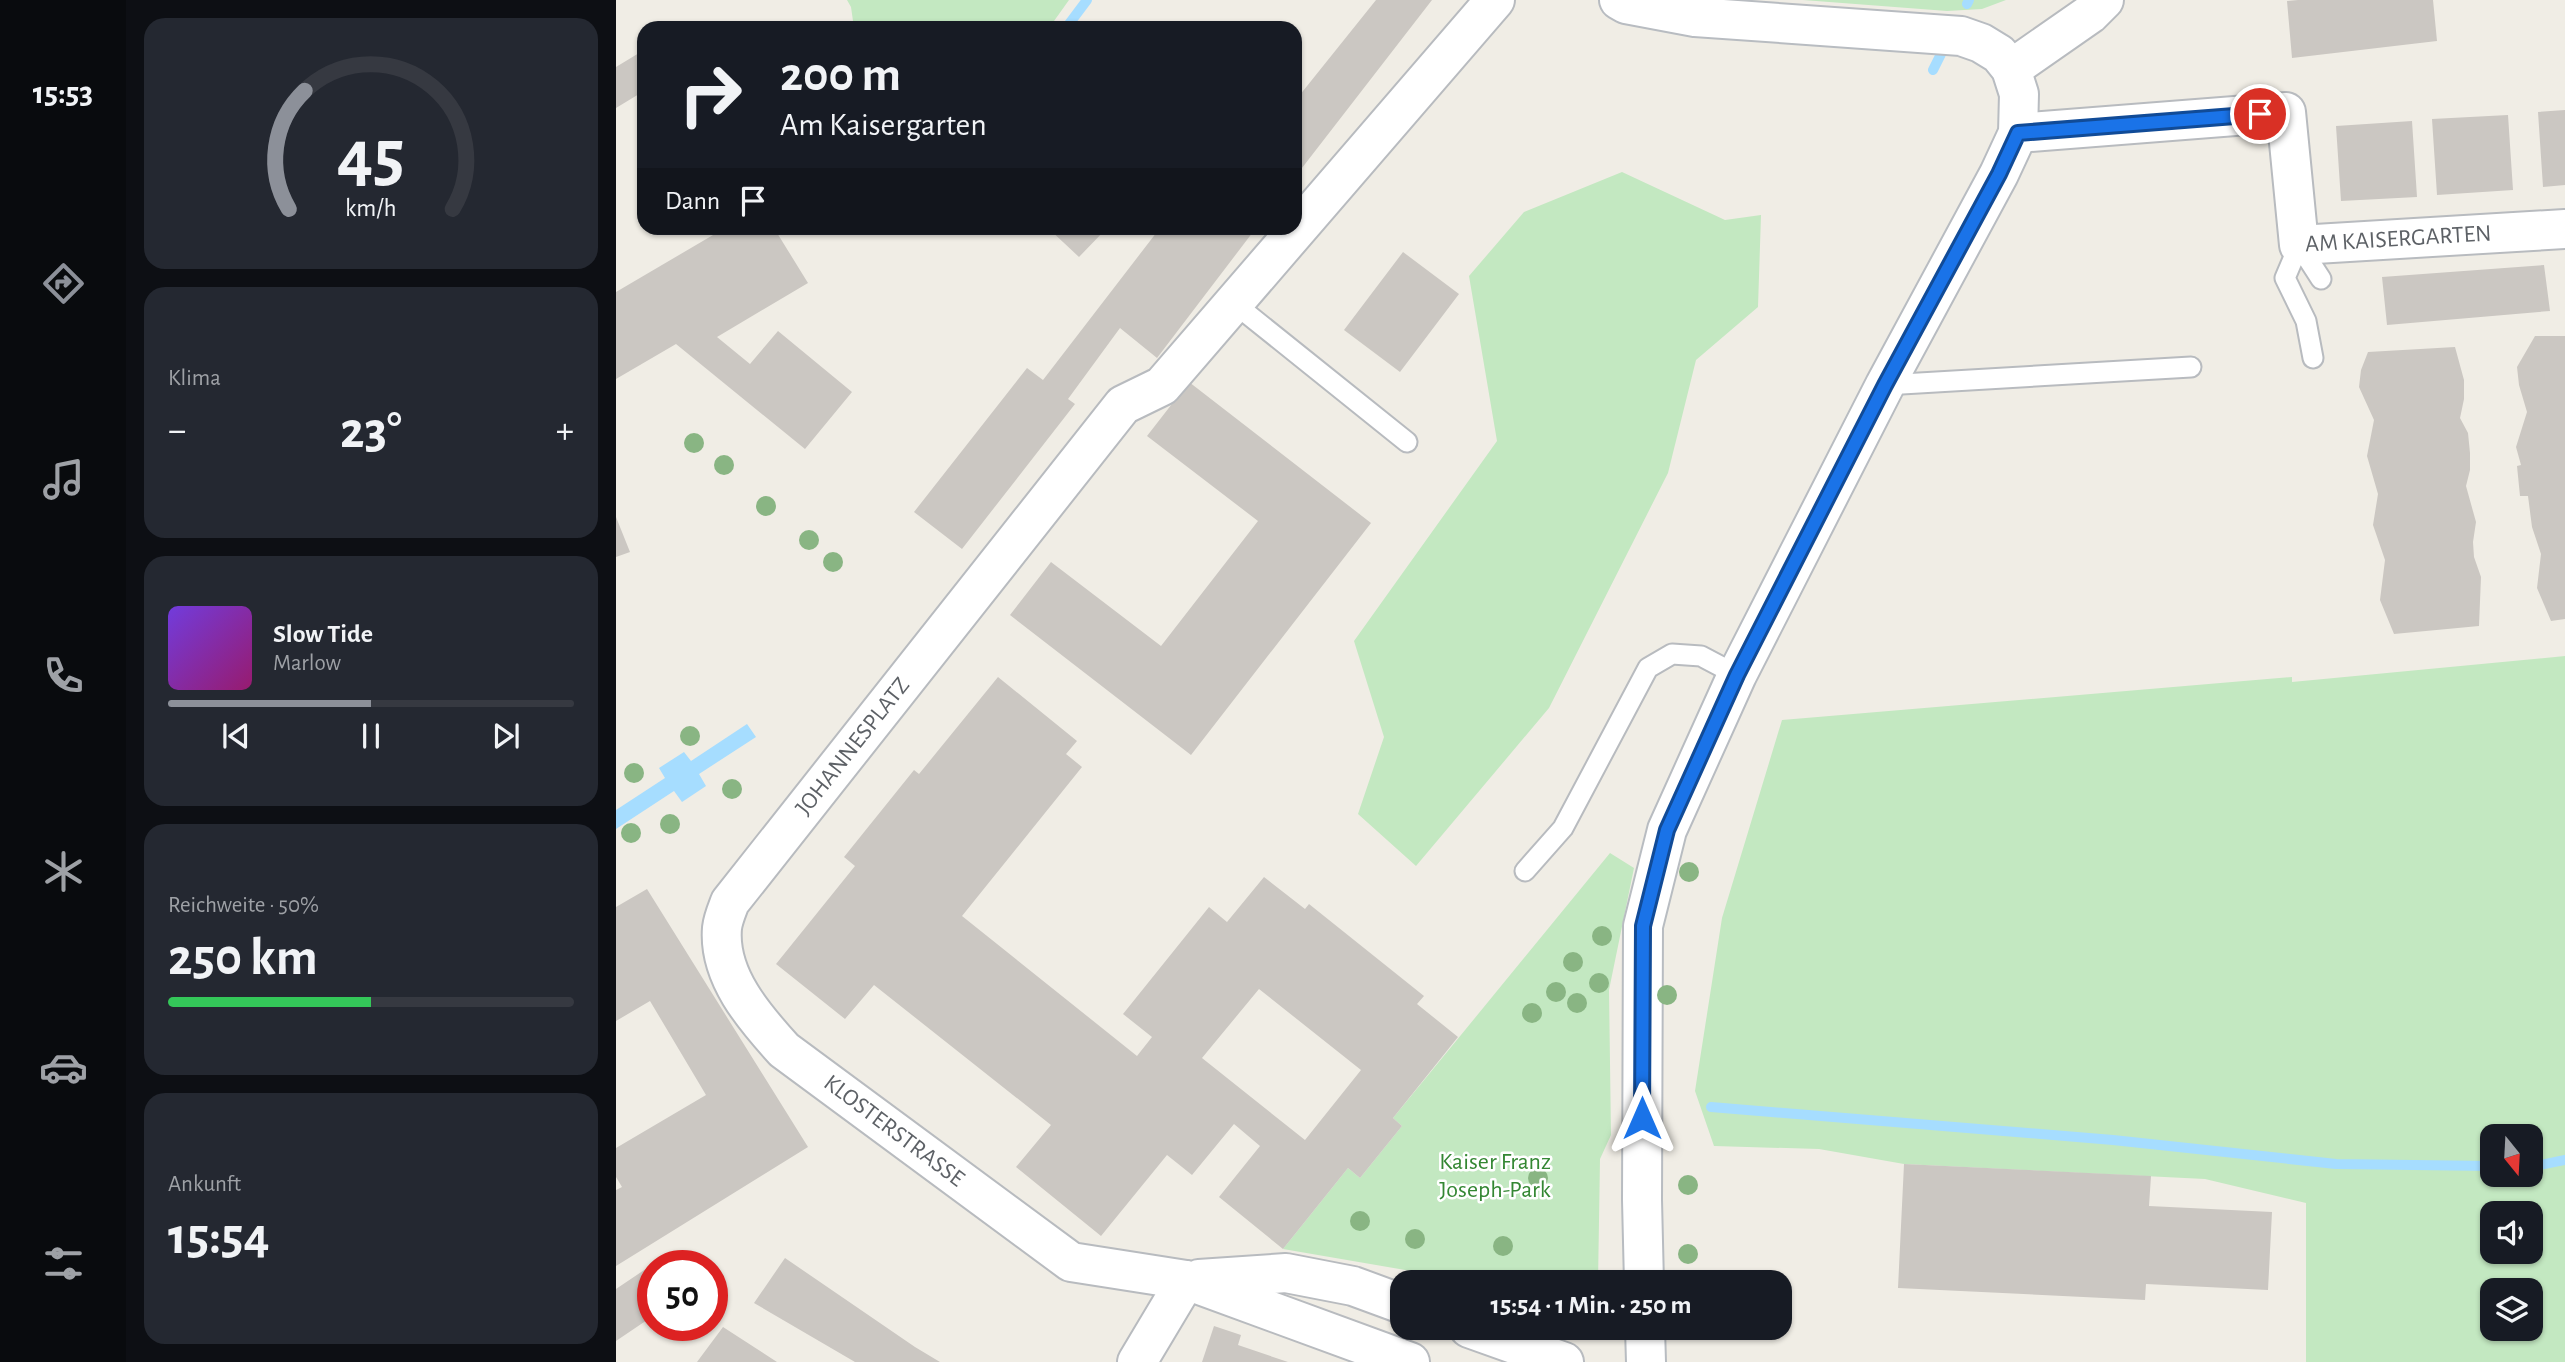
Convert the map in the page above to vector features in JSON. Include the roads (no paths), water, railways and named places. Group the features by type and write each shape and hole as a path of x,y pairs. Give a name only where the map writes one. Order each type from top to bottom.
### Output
{"street":[{"name":"JOHANNESPLATZ","path":"1302,226 1495,0"},
{"path":"1619,0 1626,4 1695,18 1961,36 1999,54 2011,69 2019,94 2018,133 1999,174 1885,385 1737,675 1667,830 1643,926 1644,1270"},
{"path":"2011,69 2104,0"},
{"name":"AM KAISERGARTEN","path":"2018,133 2286,112 2299,245 2565,229"},
{"name":"JOHANNESPLATZ","path":"750,876 1123,405 1162,386 1294,235"},
{"name":"KLOSTERSTRASSE","path":"750,876 730,902 722,926 723,955 737,989 754,1017 784,1050 1071,1262 1186,1280"},
{"path":"1186,1280 1286,1273 1353,1286 1390,1300"},
{"path":"1137,1362 1186,1280"},
{"path":"1186,1280 1410,1362"},
{"path":"1503,1340 1564,1362"},
{"path":"1646,1340 1646,1362"}],"lane":[{"path":"2299,245 2321,279"},
{"path":"2299,245 2285,278 2306,321 2313,358"},
{"path":"1235,304 1407,442"},
{"path":"1885,385 2190,367"},
{"path":"1525,871 1563,828 1648,668 1672,654 1701,656 1737,675"}],"water":[{"path":"747,724 756,737 699,774 706,786 682,802 674,791 616,829 616,810 665,778 659,768 684,752 691,761"}],"waterway":[{"path":"1071,21 1087,0"},
{"path":"1967,4 1969,0"},
{"path":"1933,70 1941,54"},
{"path":"1711,1107 2113,1140 2336,1164 2480,1166"},
{"path":"2543,1164 2565,1160"}],"park label":[{"name":"Kaiser Franz Joseph-Park","path":"1495,1176"}]}
